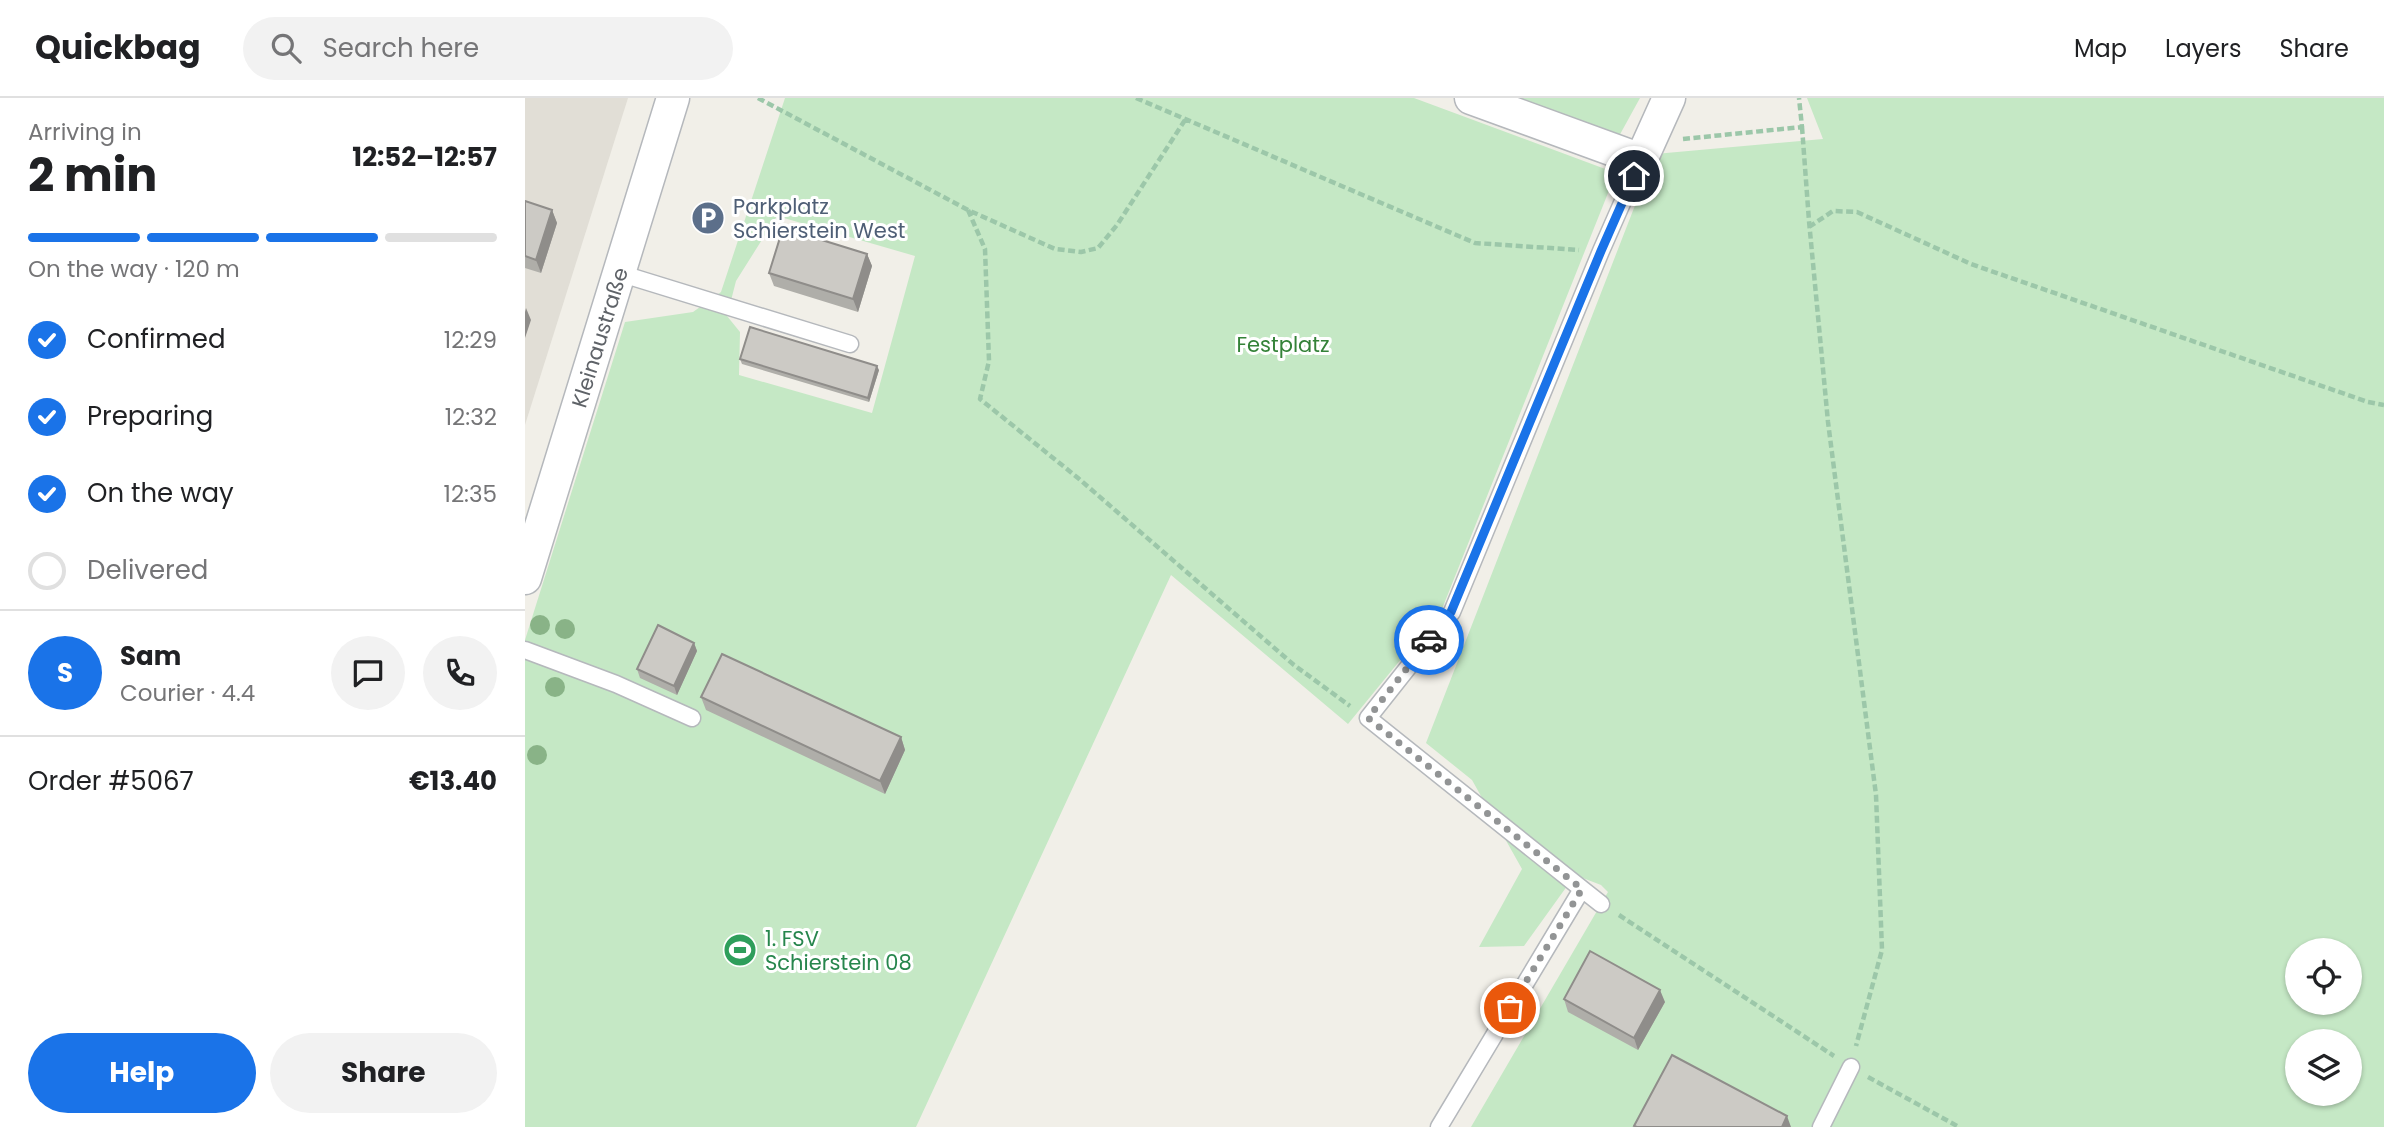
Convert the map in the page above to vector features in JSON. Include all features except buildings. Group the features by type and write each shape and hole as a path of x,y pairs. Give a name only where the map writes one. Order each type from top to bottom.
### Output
{"street":[{"name":"Kleinaustraße","path":"525,578 673,98"},
{"path":"1471,98 1645,151 1669,98"}],"lane":[{"path":"1601,904 1368,718 1451,612 1645,151"},
{"path":"619,272 850,344"},
{"path":"525,650 616,684 692,718"},
{"path":"1439,1127 1582,889"},
{"path":"1821,1127 1850,1067"}],"path":[{"path":"758,98 968,210 1055,249 1081,252 1098,248 1117,225 1185,120"},
{"path":"1136,98 1475,243 1601,251"},
{"path":"1799,98 1829,422 1876,795 1882,950 1850,1067"},
{"path":"1645,151 1802,127"},
{"path":"968,210 985,249 989,361 980,399 1078,478 1294,665 1368,718"},
{"path":"1809,227 1833,211 1857,212 1971,264 2354,397 2384,405"},
{"path":"1601,904 1850,1067 1959,1127"}],"shaded area":[{"path":"525,98 628,98 525,425"}],"green space":[{"name":"Festplatz","path":"785,98 1414,98 1616,173 1442,609 1348,724 1171,575 916,1127 525,1127 525,640 625,322 693,312 721,292","holes":["777,216 915,256 872,413 739,375 740,332 727,316 736,281"]},
{"path":"1511,98 1640,98 1618,138"},
{"path":"1807,98 2384,98 2384,1127 1471,1127 1608,892 1601,885 1575,875 1524,946 1479,947 1522,869 1472,780 1426,743 1655,154 1823,139"}],"way so far":[{"path":"1429,640 1368,718 1582,889 1510,1008"}],"place":[{"name":"Parkplatz Schierstein West","path":"708,218"},
{"name":"1. FSV Schierstein 08","path":"740,950"}],"route":[{"path":"1429,640 1451,612 1634,176"}]}
